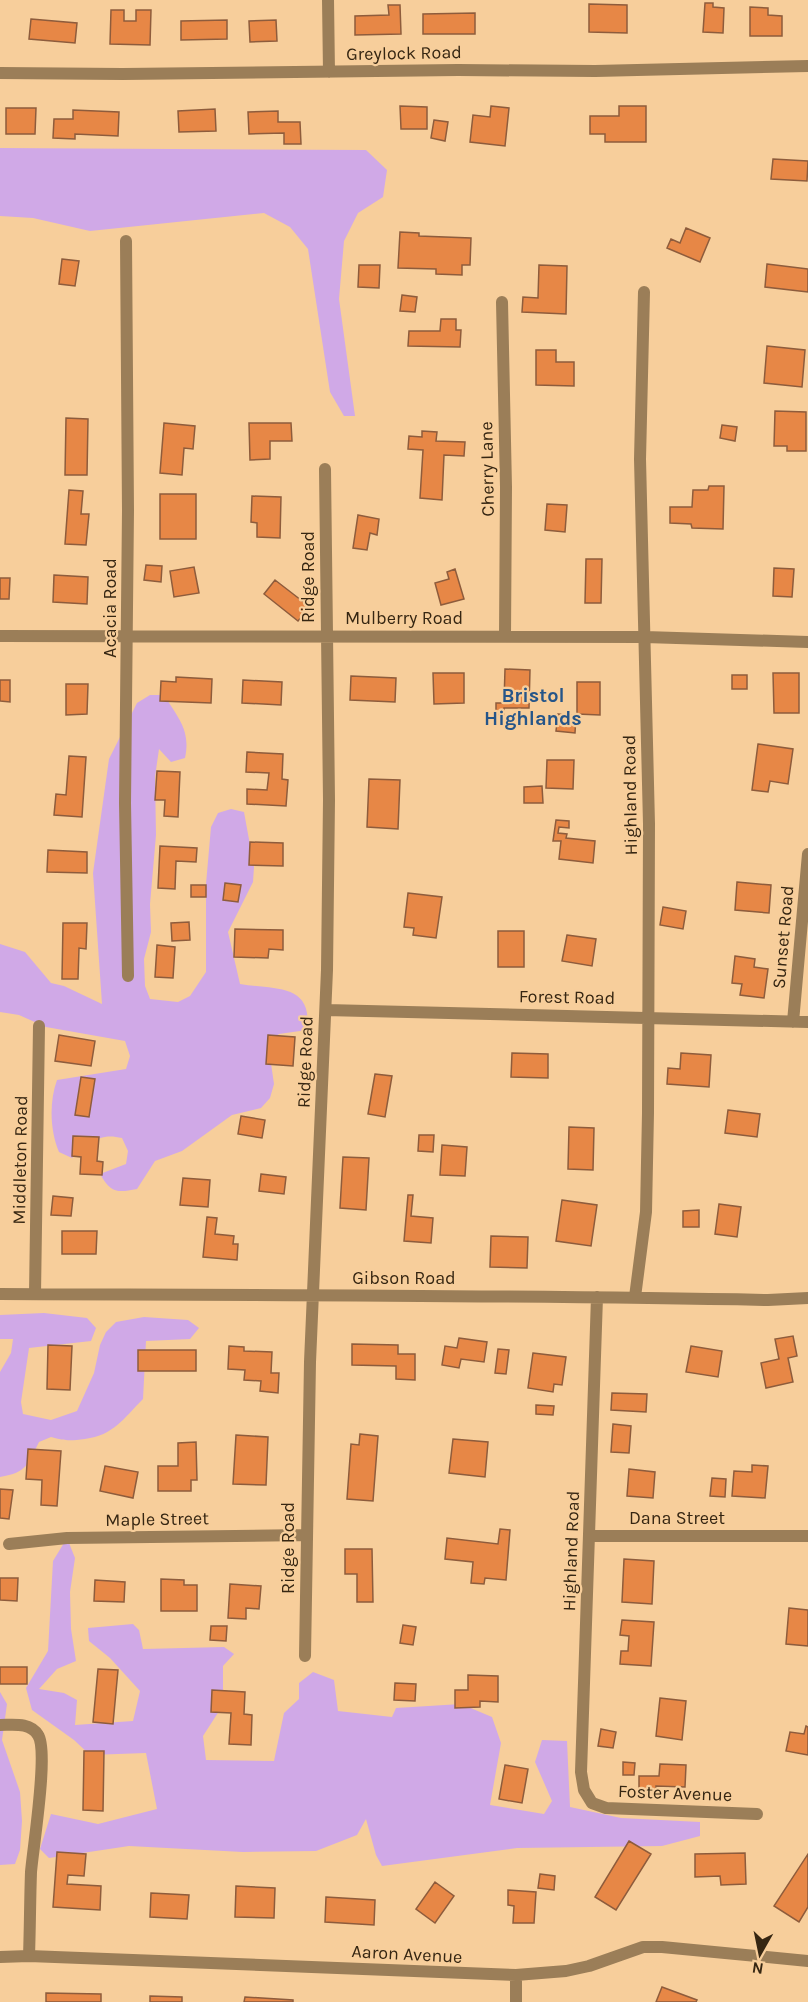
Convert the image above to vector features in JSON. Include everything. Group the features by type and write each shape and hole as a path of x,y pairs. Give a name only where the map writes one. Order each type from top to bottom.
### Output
{"street":[{"path":"328,0 328,72"},
{"name":"Greylock Road","path":"0,73 595,71 808,66"},
{"name":"Acacia Road","path":"126,241 128,635 125,803 128,976"},
{"name":"Highland Road","path":"635,1298 646,1212 648,1017 649,824 640,459 644,292"},
{"name":"Cherry Lane","path":"502,302 507,487 505,636"},
{"name":"Ridge Road","path":"305,1656 313,1295 326,1010 329,800 326,469"},
{"name":"Mulberry Road","path":"0,636 645,637 808,642"},
{"name":"Sunset Road","path":"793,1022 808,854"},
{"name":"Forest Road","path":"326,1010 808,1022"},
{"name":"Middleton Road","path":"35,1294 39,1026"},
{"name":"Gibson Road","path":"0,1294 768,1300 808,1298"},
{"name":"Highland Road","path":"592,1803 584,1790 581,1772 597,1297"},
{"name":"Maple Street","path":"9,1544 68,1538 306,1535"},
{"name":"Dana Street","path":"590,1536 808,1536"},
{"path":"0,1725 21,1725 30,1728 37,1733 42,1743 40,1802 31,1873 29,1956"},
{"name":"Foster Avenue","path":"592,1803 606,1808 757,1814"},
{"name":"Aaron Avenue","path":"0,1956 516,1976 566,1971 589,1966 643,1947 808,1961"},
{"path":"516,1976 516,2002"}],"shaded area":[{"path":"0,148 366,150 387,170 383,197 358,213 344,241 339,299 355,416 344,416 330,392 308,249 290,227 264,213 90,231 33,218 0,216"},
{"path":"150,695 164,695 185,732 186,748 185,758 171,762 159,749 155,777 156,835 150,904 151,932 144,959 145,986 150,999 178,1002 190,996 206,972 206,884 211,827 218,813 231,809 244,812 254,867 253,882 228,932 240,984 278,989 298,996 304,1004 307,1015 307,1030 279,1034 268,1043 274,1084 270,1098 261,1108 232,1115 182,1151 155,1161 137,1189 119,1191 111,1188 100,1174 126,1164 128,1151 122,1138 107,1137 95,1140 72,1158 59,1152 52,1126 52,1107 57,1080 126,1069 130,1056 125,1041 46,1027 19,1015 0,1012 0,944 25,952 51,983 64,986 102,1004 93,873 109,759 137,703"},
{"path":"44,1313 87,1318 96,1328 91,1341 29,1348 21,1402 23,1414 51,1420 77,1411 94,1373 100,1345 106,1332 116,1322 144,1317 188,1320 199,1328 190,1339 146,1341 143,1399 111,1430 85,1439 64,1440 51,1437 39,1442 26,1466 16,1473 0,1477 0,1372 11,1353 13,1339 0,1339 0,1315"},
{"path":"67,1538 75,1558 70,1592 71,1629 76,1661 57,1669 39,1689 64,1693 77,1700 75,1725 133,1721 140,1691 110,1658 89,1641 88,1628 133,1624 139,1630 143,1649 224,1647 234,1654 223,1666 223,1705 203,1736 206,1760 274,1761 284,1713 299,1699 299,1683 313,1672 334,1680 338,1711 392,1717 396,1708 461,1704 492,1717 501,1743 490,1805 544,1814 552,1801 535,1762 542,1740 567,1741 570,1807 621,1818 700,1822 700,1836 662,1846 517,1848 382,1866 376,1855 366,1819 357,1835 316,1851 243,1852 129,1846 49,1858 40,1849 51,1814 98,1824 157,1809 146,1753 90,1755 74,1740 32,1710 26,1688 48,1651 53,1561"},
{"path":"0,1692 7,1704 2,1740 20,1792 22,1821 20,1850 15,1864 0,1865"}],"building":[{"path":"705,3 713,3 713,7 724,8 723,33 703,32"},
{"path":"589,4 627,5 627,33 589,32"},
{"path":"388,5 400,5 401,34 355,35 355,16 389,15"},
{"path":"750,7 768,8 768,15 782,16 782,36 750,36"},
{"path":"111,10 124,10 124,21 136,21 136,10 151,10 150,45 110,44"},
{"path":"475,13 475,34 423,34 423,14"},
{"path":"31,19 77,23 75,43 29,39"},
{"path":"227,20 227,39 181,40 181,21"},
{"path":"276,20 277,41 250,42 249,21"},
{"path":"400,106 427,107 427,129 401,129"},
{"path":"491,106 509,108 505,146 470,142 473,115 490,117"},
{"path":"619,106 646,106 646,142 605,142 605,134 590,134 590,116 619,116"},
{"path":"6,108 36,108 35,134 6,134"},
{"path":"215,109 216,131 179,132 178,111"},
{"path":"73,110 119,112 118,136 75,134 75,139 53,138 54,119 73,119"},
{"path":"278,111 278,122 300,122 301,144 284,144 284,133 249,134 248,112"},
{"path":"434,120 448,122 445,141 431,138"},
{"path":"773,159 808,161 807,181 771,179"},
{"path":"686,228 710,238 700,262 667,248 671,239 680,243"},
{"path":"400,232 419,233 419,236 471,238 470,265 462,265 462,275 436,274 436,269 398,268"},
{"path":"62,259 79,261 75,286 59,284"},
{"path":"767,264 808,269 808,292 765,287"},
{"path":"359,265 380,265 379,288 358,287"},
{"path":"539,265 567,266 566,314 522,312 523,297 538,298"},
{"path":"402,295 417,297 415,312 400,311"},
{"path":"441,319 456,319 456,330 461,330 460,347 408,346 409,331 440,331"},
{"path":"767,346 805,350 802,387 764,383"},
{"path":"536,350 556,350 556,362 574,362 574,386 536,385"},
{"path":"775,411 806,412 806,451 787,451 787,446 774,446"},
{"path":"66,418 88,419 87,475 65,475"},
{"path":"164,423 195,426 193,449 184,448 182,475 160,473"},
{"path":"249,423 291,423 292,441 270,441 270,459 250,460"},
{"path":"722,425 737,427 735,441 720,438"},
{"path":"422,431 437,432 436,441 465,442 464,456 444,455 442,500 420,498 423,450 408,449 409,436 422,437"},
{"path":"709,486 724,486 723,529 692,528 691,524 670,523 670,507 692,507 693,490 708,490"},
{"path":"69,490 83,491 81,514 89,514 86,545 65,544"},
{"path":"160,494 196,494 196,539 160,539"},
{"path":"252,496 281,497 280,538 257,537 257,523 251,522"},
{"path":"547,504 567,505 565,532 545,530"},
{"path":"358,515 379,519 377,535 370,533 367,550 353,548"},
{"path":"586,559 602,559 601,603 585,603"},
{"path":"146,565 162,566 161,582 144,580"},
{"path":"194,567 199,593 174,597 170,571"},
{"path":"774,568 794,569 792,597 773,596"},
{"path":"455,569 464,599 441,605 435,583 449,579 447,572"},
{"path":"54,575 88,577 87,604 53,602"},
{"path":"0,578 10,578 9,599 0,599"},
{"path":"275,580 310,607 298,621 264,594"},
{"path":"505,669 530,670 529,708 504,708 504,715 496,715 496,703 504,703"},
{"path":"433,673 464,673 464,703 434,704"},
{"path":"773,673 799,673 799,713 774,713"},
{"path":"732,675 747,675 747,689 732,689"},
{"path":"351,676 396,678 395,702 350,700"},
{"path":"176,677 212,679 211,703 160,701 161,681 176,682"},
{"path":"0,680 10,680 10,702 0,701"},
{"path":"243,680 282,682 281,705 242,703"},
{"path":"577,682 600,682 600,715 577,714"},
{"path":"66,684 88,684 87,714 66,715"},
{"path":"558,714 576,716 575,733 556,731"},
{"path":"758,744 793,749 788,784 770,781 768,792 752,790"},
{"path":"247,752 283,754 282,779 288,780 286,806 247,804 247,789 267,790 269,773 246,772"},
{"path":"69,756 86,757 82,817 54,815 56,794 66,795"},
{"path":"547,760 574,760 573,789 546,788"},
{"path":"157,771 180,772 178,817 164,816 165,800 155,800"},
{"path":"369,779 400,780 398,829 367,827"},
{"path":"542,786 543,803 524,803 524,787"},
{"path":"556,820 569,821 569,828 559,827 558,833 567,834 566,838 595,841 593,863 559,859 561,841 553,841"},
{"path":"250,842 283,843 283,866 249,865"},
{"path":"160,846 197,848 196,862 176,861 175,889 158,888"},
{"path":"48,850 87,852 87,873 47,872"},
{"path":"737,882 771,885 769,913 735,910"},
{"path":"225,883 241,885 238,902 223,900"},
{"path":"191,885 206,885 206,897 191,897"},
{"path":"408,893 442,897 436,938 413,935 414,928 404,927"},
{"path":"663,907 686,911 683,929 660,925"},
{"path":"189,922 190,940 172,941 171,923"},
{"path":"63,923 87,923 86,949 79,948 78,979 62,979"},
{"path":"235,929 283,930 283,950 269,949 268,958 234,957"},
{"path":"498,931 524,931 524,967 498,967"},
{"path":"567,935 596,939 592,966 562,961"},
{"path":"157,945 175,947 173,978 155,977"},
{"path":"735,956 755,959 754,967 768,969 764,998 740,995 742,984 732,983"},
{"path":"59,1035 95,1041 91,1066 55,1061"},
{"path":"268,1035 295,1037 293,1066 266,1064"},
{"path":"512,1053 548,1054 548,1078 511,1077"},
{"path":"681,1053 711,1055 709,1087 667,1084 668,1068 680,1069"},
{"path":"375,1074 392,1076 385,1117 368,1114"},
{"path":"81,1077 95,1079 89,1117 75,1115"},
{"path":"728,1110 760,1114 757,1137 725,1133"},
{"path":"241,1116 265,1120 262,1138 238,1134"},
{"path":"569,1127 594,1128 593,1170 568,1169"},
{"path":"419,1135 434,1135 433,1152 418,1151"},
{"path":"73,1136 99,1137 97,1161 103,1162 102,1175 80,1174 81,1157 72,1156"},
{"path":"442,1145 467,1147 465,1176 440,1175"},
{"path":"343,1157 369,1158 366,1210 340,1208"},
{"path":"261,1174 286,1177 284,1194 259,1191"},
{"path":"183,1178 210,1180 208,1207 180,1205"},
{"path":"408,1195 413,1195 411,1216 433,1218 431,1243 404,1241"},
{"path":"53,1196 73,1198 71,1216 51,1215"},
{"path":"562,1200 597,1205 591,1246 556,1241"},
{"path":"719,1204 741,1207 737,1237 715,1234"},
{"path":"699,1210 699,1227 683,1227 683,1211"},
{"path":"207,1217 217,1218 215,1234 234,1236 233,1244 238,1244 237,1260 203,1257"},
{"path":"62,1231 97,1231 96,1254 62,1254"},
{"path":"491,1236 528,1237 527,1268 490,1267"},
{"path":"793,1336 797,1356 788,1358 793,1382 766,1388 761,1363 779,1359 775,1339"},
{"path":"459,1338 487,1342 484,1362 461,1359 459,1368 442,1365 445,1346 457,1348"},
{"path":"352,1344 398,1345 398,1354 415,1354 415,1380 396,1379 396,1366 352,1365"},
{"path":"48,1345 72,1346 70,1390 47,1389"},
{"path":"229,1346 244,1347 244,1351 272,1352 271,1373 279,1373 278,1393 260,1391 261,1381 244,1380 245,1370 228,1369"},
{"path":"691,1346 722,1351 718,1377 686,1372"},
{"path":"498,1349 509,1350 506,1374 495,1373"},
{"path":"138,1350 196,1350 196,1371 138,1371"},
{"path":"533,1353 566,1357 562,1385 554,1384 553,1392 528,1388"},
{"path":"612,1393 647,1394 646,1412 611,1410"},
{"path":"536,1405 554,1406 553,1415 536,1414"},
{"path":"613,1424 631,1426 629,1453 611,1452"},
{"path":"360,1434 378,1436 373,1501 347,1499 351,1444 359,1445"},
{"path":"236,1435 268,1437 266,1485 233,1484"},
{"path":"453,1439 488,1442 485,1477 449,1473"},
{"path":"196,1442 197,1480 191,1480 191,1491 158,1491 158,1466 178,1466 178,1443"},
{"path":"28,1449 61,1451 57,1506 41,1505 42,1480 26,1479"},
{"path":"752,1465 768,1466 765,1498 732,1496 734,1471 752,1472"},
{"path":"105,1466 138,1472 133,1498 100,1491"},
{"path":"629,1469 655,1472 653,1498 627,1496"},
{"path":"712,1478 726,1479 725,1497 710,1496"},
{"path":"0,1489 13,1490 9,1519 0,1518"},
{"path":"500,1529 510,1530 506,1580 485,1578 484,1584 471,1583 473,1562 445,1559 447,1538 498,1544"},
{"path":"345,1549 372,1549 373,1602 357,1602 357,1574 345,1574"},
{"path":"624,1559 654,1561 652,1604 622,1602"},
{"path":"0,1578 18,1578 17,1601 0,1600"},
{"path":"161,1579 184,1580 184,1585 197,1585 197,1611 161,1611"},
{"path":"95,1580 125,1582 124,1602 94,1601"},
{"path":"230,1584 261,1586 259,1609 246,1608 246,1619 228,1618"},
{"path":"789,1608 808,1610 808,1646 786,1644"},
{"path":"622,1620 654,1622 651,1666 620,1664 621,1651 628,1651 629,1636 620,1635"},
{"path":"403,1625 416,1627 413,1645 400,1643"},
{"path":"211,1626 227,1626 226,1641 210,1640"},
{"path":"0,1667 27,1667 27,1684 0,1684"},
{"path":"98,1669 118,1670 113,1724 93,1722"},
{"path":"468,1675 498,1676 498,1702 480,1701 480,1707 455,1708 455,1690 468,1690"},
{"path":"395,1683 416,1684 415,1701 394,1700"},
{"path":"212,1690 245,1692 244,1714 252,1715 251,1745 229,1744 231,1713 211,1712"},
{"path":"660,1698 686,1701 682,1740 656,1736"},
{"path":"806,1726 808,1727 808,1755 786,1751 790,1732 804,1734"},
{"path":"601,1729 616,1732 613,1748 598,1746"},
{"path":"84,1751 104,1751 103,1811 83,1810"},
{"path":"623,1762 635,1763 634,1775 623,1775"},
{"path":"660,1764 686,1765 685,1787 656,1786 656,1791 639,1791 639,1776 659,1776"},
{"path":"505,1765 528,1769 522,1803 499,1799"},
{"path":"629,1841 651,1854 616,1910 595,1897"},
{"path":"57,1852 86,1854 84,1876 68,1875 67,1884 101,1886 100,1910 53,1907"},
{"path":"745,1853 746,1884 721,1885 720,1876 695,1877 695,1854"},
{"path":"808,1854 808,1907 799,1922 774,1906"},
{"path":"540,1874 555,1876 554,1890 538,1888"},
{"path":"435,1882 454,1896 435,1923 416,1909"},
{"path":"236,1886 275,1888 274,1918 235,1917"},
{"path":"508,1890 536,1892 534,1923 513,1923 514,1906 508,1905"},
{"path":"151,1893 189,1895 187,1919 150,1917"},
{"path":"326,1897 375,1900 374,1925 325,1922"},
{"path":"662,1987 697,2000 696,2002 656,2002"},
{"path":"46,1993 101,1994 101,2002 46,2002"},
{"path":"150,1996 182,1997 182,2002 150,2002"},
{"path":"245,1997 293,2000 293,2002 244,2002"}],"district":[{"name":"Bristol Highlands","path":"533,706"}]}
